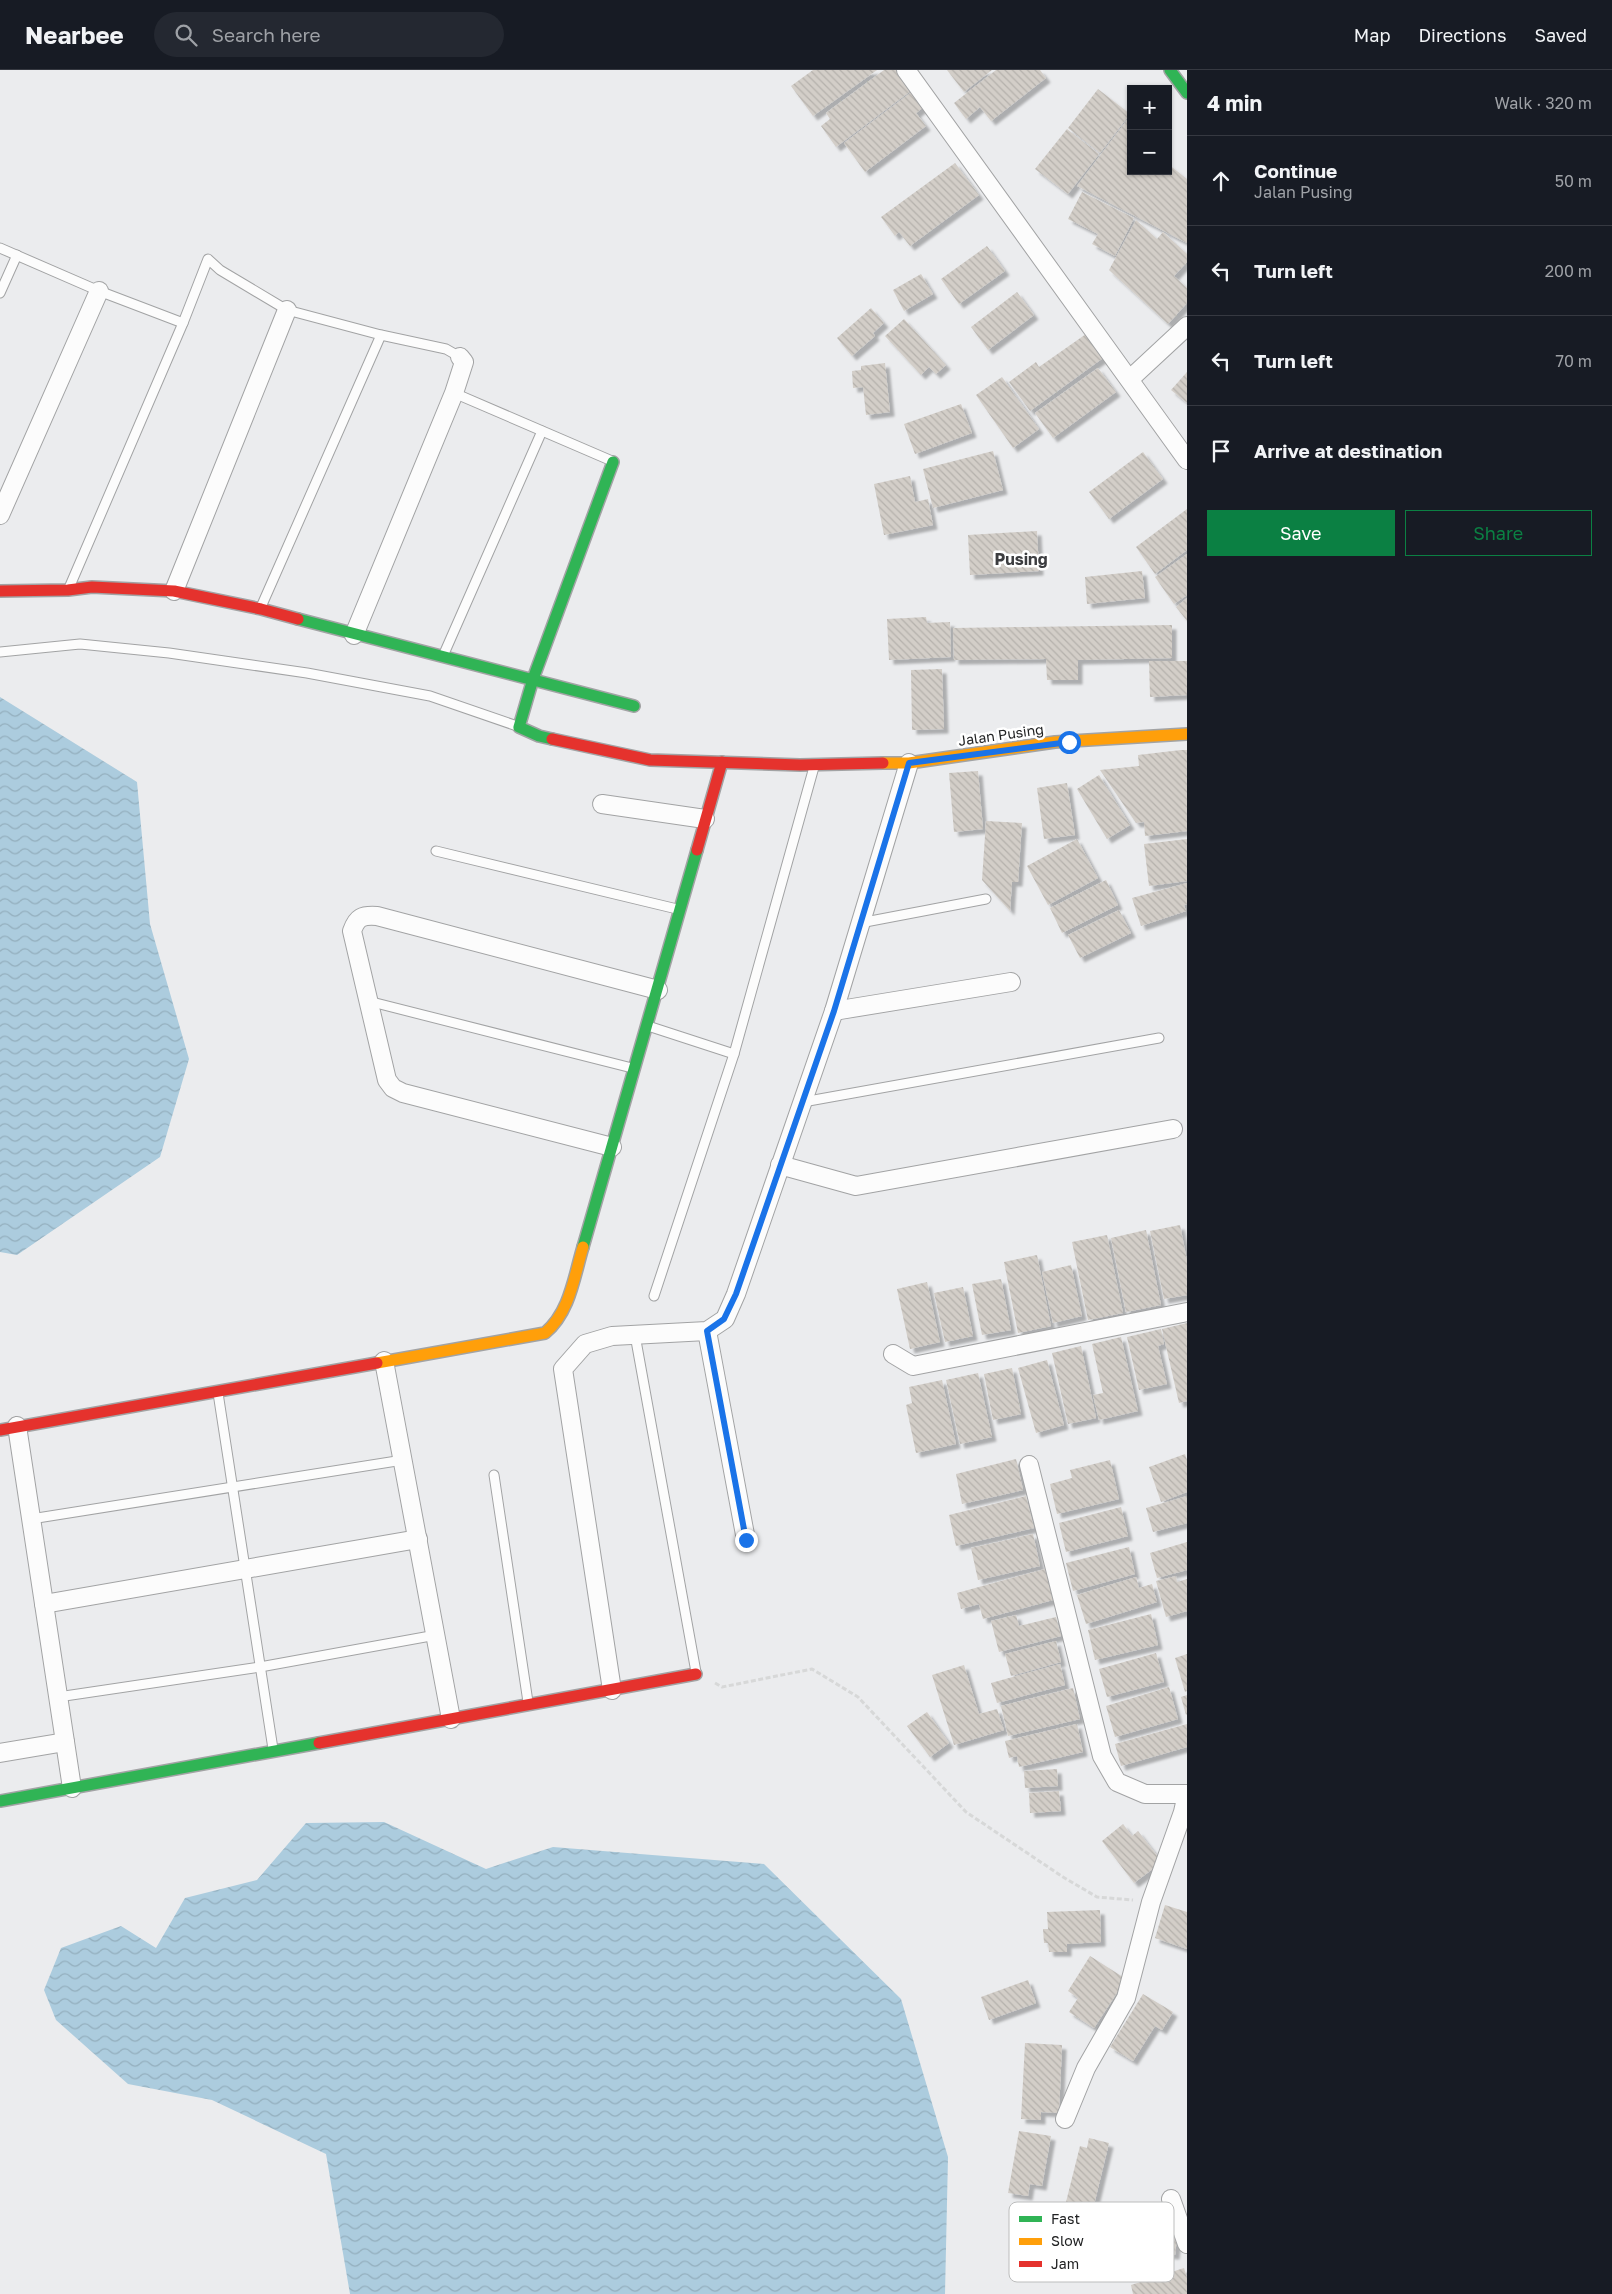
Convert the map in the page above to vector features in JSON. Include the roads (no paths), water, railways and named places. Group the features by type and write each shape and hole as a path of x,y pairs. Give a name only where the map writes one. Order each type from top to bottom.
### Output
{"street":[{"path":"906,70 1187,460"},
{"path":"1170,70 1187,93"},
{"path":"0,515 99,291"},
{"path":"174,591 287,310"},
{"path":"1130,379 1187,326"},
{"path":"354,635 454,393 464,362 460,357"},
{"path":"519,727 533,680 613,462"},
{"path":"0,591 68,590 92,586 174,591 260,609 442,658 634,706"},
{"name":"Jalan Pusing","path":"519,727 539,736 650,760 815,764 909,763 1055,742 1187,734"},
{"path":"72,1788 31,1519 8,1428 545,1333 556,1324 566,1306 636,1069 722,762"},
{"path":"612,1690 563,1369 585,1344 612,1336 707,1331 724,1319 736,1294 834,1011 909,763"},
{"path":"602,804 705,819"},
{"path":"612,1147 403,1094 393,1088 387,1080 352,931 355,920 364,915 377,916 658,990"},
{"path":"834,1011 1011,982"},
{"path":"780,1165 856,1186 1173,1129"},
{"path":"893,1354 912,1366 1187,1312"},
{"path":"707,1331 746,1540"},
{"path":"384,1361 451,1719"},
{"path":"1029,1465 1102,1756 1117,1782 1145,1794 1187,1794 1183,1812 1151,1902 1126,1998 1086,2068 1065,2119"},
{"path":"44,1604 418,1539"},
{"path":"0,1801 696,1674"},
{"path":"0,1753 65,1742"},
{"path":"1174,2207 1187,2244"}],"lane":[{"path":"0,248 99,291 183,323"},
{"path":"0,294 17,255"},
{"path":"68,590 183,323 208,259 220,270 287,310 381,335 446,348 460,357"},
{"path":"260,609 381,335"},
{"path":"454,393 613,462"},
{"path":"442,658 542,431"},
{"path":"0,652 80,644 169,653 306,673 430,696 519,727"},
{"path":"654,1296 734,1054 815,764"},
{"path":"436,851 680,909"},
{"path":"860,923 986,899"},
{"path":"368,1001 636,1069"},
{"path":"648,1026 734,1054"},
{"path":"802,1102 1159,1038"},
{"path":"635,1335 696,1674"},
{"path":"218,1391 273,1751"},
{"path":"31,1519 403,1460"},
{"path":"494,1475 528,1705"},
{"path":"58,1697 260,1667 436,1636"}],"water":[{"path":"0,697 137,782 150,924 189,1059 160,1157 17,1255 0,1252"},
{"path":"384,1822 486,1869 553,1847 764,1864 901,1999 948,2157 945,2294 350,2294 326,2154 212,2100 128,2084 56,2020 44,1990 61,1948 121,1926 156,1948 185,1898 257,1880 306,1823"}],"district":[{"name":"Pusing","path":"1021,559"}]}
